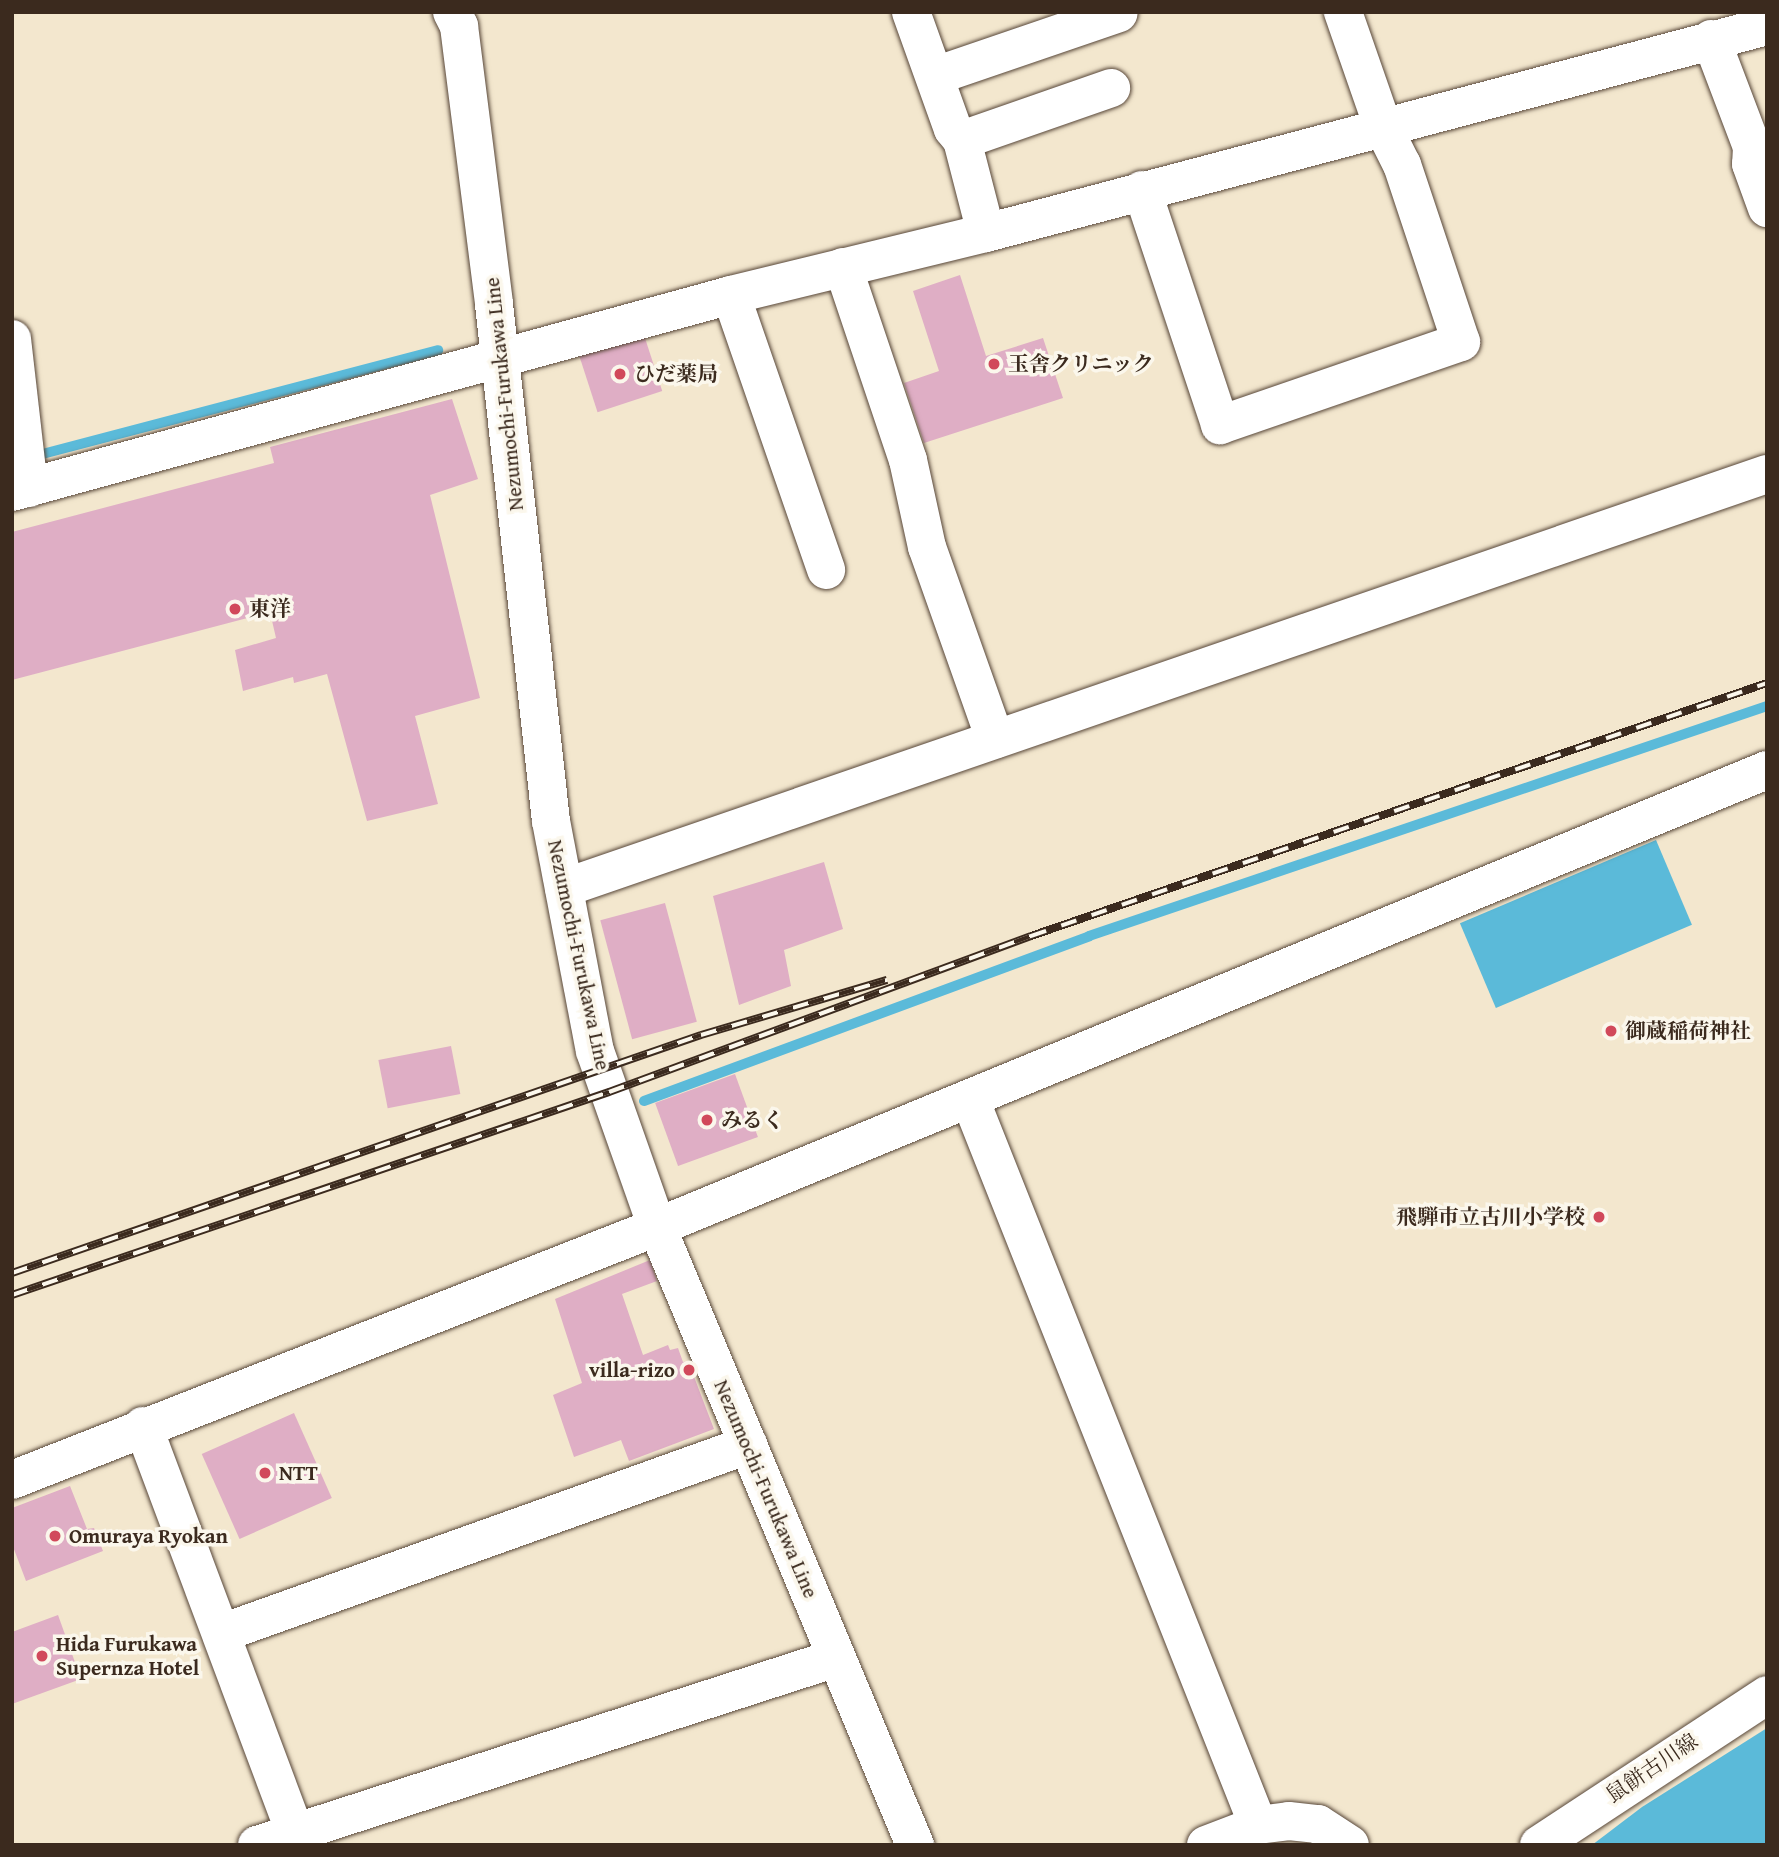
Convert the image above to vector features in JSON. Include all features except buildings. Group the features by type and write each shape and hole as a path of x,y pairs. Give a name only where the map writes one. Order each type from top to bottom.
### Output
{"street":[{"name":"Nezumochi-Furukawa Line","path":"452,12 460,38 551,821 595,1051 657,1227 915,1845"},
{"path":"911,12 953,129 962,140 986,233"},
{"path":"1142,190 1220,425 1461,342 1402,165 1383,127 1343,12"},
{"path":"935,76 1119,13"},
{"path":"12,339 23,471 498,358 731,295 986,233 1767,26"},
{"path":"1712,39 1752,147 1751,164 1767,208"},
{"path":"962,140 1111,88"},
{"path":"843,267 908,460 927,547 995,739"},
{"path":"731,295 825,570"},
{"path":"564,888 1767,474"},
{"path":"12,1480 143,1426 657,1227 1767,770"},
{"path":"970,1099 1258,1825"},
{"path":"143,1426 298,1839"},
{"path":"222,1633 748,1445"},
{"path":"257,1845 298,1839 836,1658"},
{"name":"鼠餅古川線","path":"1539,1845 1767,1695"},
{"path":"1206,1845 1258,1825 1318,1824 1350,1845"}],"water":[{"path":"1656,840 1692,925 1496,1008 1460,923"},
{"path":"1767,1728 1767,1845 1592,1845 1642,1807"}],"waterway":[{"path":"31,457 438,350"},
{"path":"644,1101 1089,936 1767,706"}],"railway":[{"path":"12,1295 609,1092 1031,936 1767,683"},
{"path":"12,1273 701,1035 887,980"}],"place":[{"name":"玉舎クリニック","path":"994,364"},
{"name":"ひだ薬局","path":"620,374"},
{"name":"東洋","path":"235,609"},
{"name":"御蔵稲荷神社","path":"1611,1031"},
{"name":"みるく","path":"707,1120"},
{"name":"飛騨市立古川小学校","path":"1599,1217"},
{"name":"villa-rizo","path":"689,1370"},
{"name":"NTT","path":"265,1473"},
{"name":"Omuraya Ryokan","path":"55,1536"},
{"name":"Hida Furukawa Supernza Hotel","path":"42,1656"}]}
